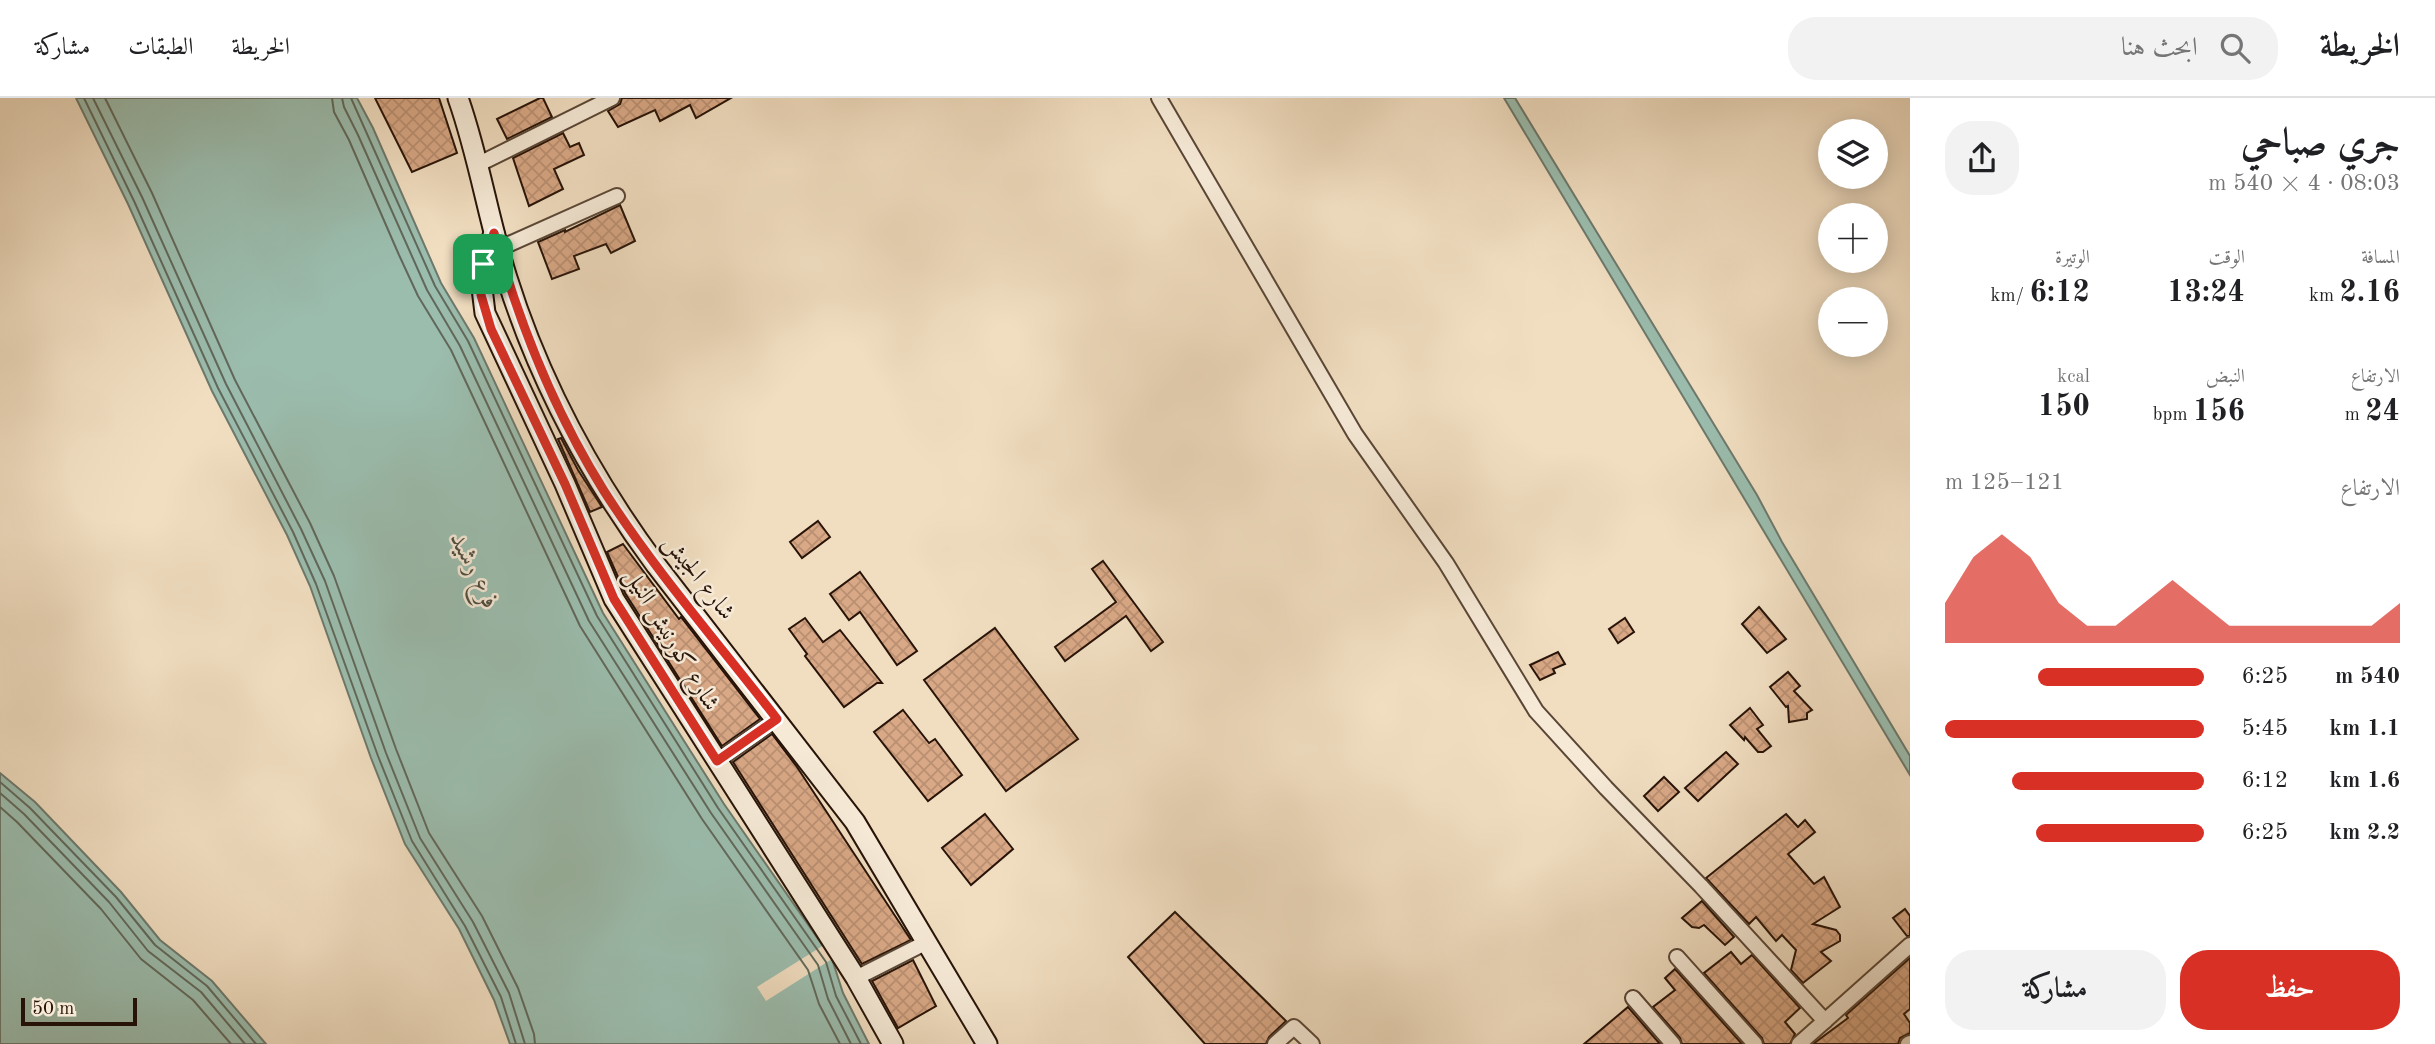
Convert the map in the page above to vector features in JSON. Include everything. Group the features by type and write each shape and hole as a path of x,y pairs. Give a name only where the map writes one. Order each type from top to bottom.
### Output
{"main road":[{"name":"شارع الجيش","path":"458,98 496,241 521,322 563,418 597,479 649,556 855,822 987,1044"},
{"name":"شارع كورنيش النيل","path":"496,241 483,264 481,280 481,295 491,329 569,493 614,599 856,978 893,1044"}],"street":[{"path":"477,165 612,98"},
{"path":"1159,98 1355,434 1446,563 1536,710 1825,1021"},
{"path":"496,241 617,196"},
{"path":"717,761 777,719"},
{"path":"856,978 927,942"},
{"path":"1799,1044 1910,945"},
{"path":"1677,957 1755,1044"},
{"path":"1633,998 1674,1044"},
{"path":"1275,1044 1294,1027 1312,1044"}],"water":[{"name":"فرع رشيد","path":"76,98 357,98 373,128 441,283 474,338 603,613 724,804 832,959 843,993 869,1044 510,1044 494,1000 459,929 405,844 371,758 310,586 287,535 212,391 128,204"},
{"path":"1504,98 1515,98 1757,495 1782,542 1910,756 1910,775"},
{"path":"0,773 35,802 121,892 160,940 212,981 266,1044 0,1044"}],"pier":[{"path":"824,945 832,959 766,1001 757,987"}],"building":[{"path":"375,98 439,98 457,153 412,172"},
{"path":"543,98 552,117 507,139 497,119"},
{"path":"622,98 731,98 696,118 690,105 660,121 655,110 618,127 608,111 620,104"},
{"path":"563,133 570,147 579,143 584,155 554,169 563,189 529,206 513,158"},
{"path":"620,205 635,241 611,253 606,244 574,256 579,269 552,279 538,242"},
{"path":"561,438 602,507 590,512 558,439"},
{"path":"818,521 830,537 802,558 790,542"},
{"path":"623,544 679,619 681,617 760,719 722,746 625,593 607,552"},
{"path":"1103,561 1163,642 1151,651 1126,616 1065,661 1055,647 1116,602 1092,569"},
{"path":"860,572 917,651 897,665 860,612 849,620 830,594"},
{"path":"1759,607 1786,639 1767,653 1742,624"},
{"path":"805,618 823,642 840,630 882,683 877,683 844,707 805,656 807,654 789,629"},
{"path":"1625,618 1634,632 1618,643 1609,629"},
{"path":"995,628 1078,739 1006,791 924,680"},
{"path":"1558,652 1565,664 1553,669 1555,673 1540,680 1530,665"},
{"path":"1788,672 1800,686 1794,691 1812,710 1807,713 1807,719 1789,722 1788,706 1786,707 1770,687"},
{"path":"1750,708 1763,725 1757,729 1771,746 1763,752 1758,752 1730,725"},
{"path":"903,710 929,743 935,739 962,775 928,801 874,732"},
{"path":"772,734 797,767 911,940 862,964 733,762"},
{"path":"1726,752 1738,764 1698,801 1685,788"},
{"path":"1664,777 1679,792 1658,811 1644,796"},
{"path":"985,814 1013,849 971,885 942,848"},
{"path":"1786,814 1798,827 1805,820 1815,832 1788,854 1814,884 1824,877 1840,907 1813,924 1836,930 1840,941 1821,952 1831,961 1803,983 1791,970 1796,950 1782,935 1776,941 1756,917 1749,924 1706,878"},
{"path":"1702,901 1734,937 1725,945 1704,925 1699,928 1692,927 1682,918"},
{"path":"1905,909 1910,916 1910,936 1907,936 1893,918"},
{"path":"1175,912 1286,1021 1269,1037 1266,1044 1205,1044 1128,957"},
{"path":"1731,952 1741,964 1752,955 1800,1008 1785,1022 1795,1034 1790,1044 1764,1044 1762,1038 1704,973"},
{"path":"1910,958 1910,1009 1904,1014 1910,1023 1910,1033 1900,1038 1898,1044 1813,1044 1848,1018 1846,1015"},
{"path":"913,960 936,1006 898,1028 872,981"},
{"path":"1675,969 1742,1044 1682,1044 1680,1038 1653,1007 1675,990 1665,978"},
{"path":"1628,1007 1660,1044 1584,1044"}],"route":[{"path":"494,233 521,322 579,449 628,527 777,719 717,761 614,599 574,502 491,329 481,295 483,264 494,233"}]}
